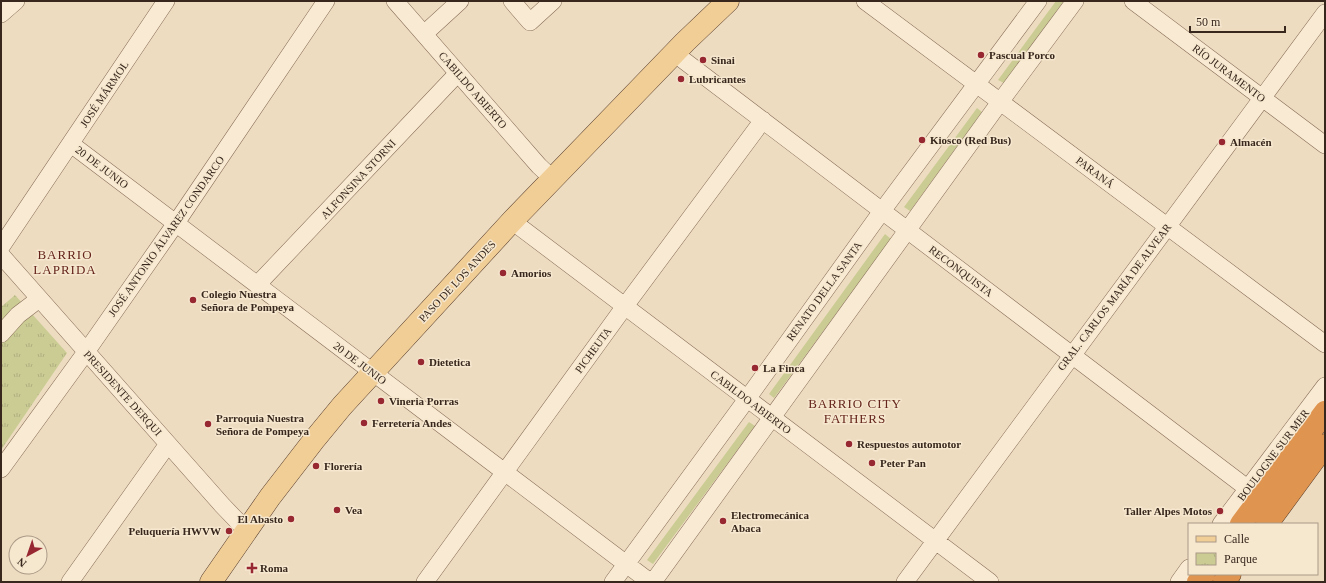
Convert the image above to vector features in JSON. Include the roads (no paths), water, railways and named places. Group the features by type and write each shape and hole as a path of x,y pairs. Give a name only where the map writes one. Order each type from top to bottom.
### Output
{"highway":[{"path":"1242,523 1325,412"},
{"path":"1268,523 1325,445"}],"main road":[{"name":"PASO DE LOS ANDES","path":"215,580 246,530 314,440 373,372 553,178 674,53 728,1"}],"street":[{"path":"1,14 16,1"},
{"name":"JOSÉ MÁRMOL","path":"1,247 166,1"},
{"name":"JOSÉ ANTONIO ÁLVAREZ CONDARCO","path":"1,469 86,352 176,223 326,1"},
{"name":"CABILDO ABIERTO","path":"394,1 539,166 553,178"},
{"path":"424,34 460,1"},
{"path":"512,1 530,22 553,1"},
{"name":"PARANÁ","path":"865,1 1325,344"},
{"name":"RENATO DELLA SANTA","path":"613,582 747,399 882,210 1038,1"},
{"path":"653,582 1000,102 1075,1"},
{"name":"RÍO JURAMENTO","path":"1132,1 1325,145"},
{"name":"GRAL. CARLOS MARÍA DE ALVEAR","path":"904,582 1325,13"},
{"name":"RECONQUISTA","path":"674,53 1247,488"},
{"name":"ALFONSINA STORNI","path":"257,285 458,73"},
{"name":"PICHEUTA","path":"425,582 625,306 763,120"},
{"name":"20 DE JUNIO","path":"71,144 650,582"},
{"name":"CABILDO ABIERTO","path":"512,221 990,582"},
{"name":"PRESIDENTE DERQUI","path":"1,255 246,530"},
{"path":"1,334 18,316 39,299"},
{"name":"BOULOGNE SUR MER","path":"1222,523 1325,386"},
{"path":"70,582 168,444"},
{"path":"1179,582 1188,569"}],"place":[{"name":"Pascual Porco","path":"981,55"},
{"name":"Sinai","path":"703,60"},
{"name":"Lubricantes","path":"681,79"},
{"name":"Kiosco (Red Bus)","path":"922,140"},
{"name":"Almacén","path":"1222,142"},
{"name":"Amorios","path":"503,273"},
{"name":"Colegio Nuestra Señora de Pompeya","path":"193,300"},
{"name":"Dietetica","path":"421,362"},
{"name":"La Finca","path":"755,368"},
{"name":"Vineria Porras","path":"381,401"},
{"name":"Ferretería Andes","path":"364,423"},
{"name":"Parroquia Nuestra Señora de Pompeya","path":"208,424"},
{"name":"Respuestos automotor","path":"849,444"},
{"name":"Peter Pan","path":"872,463"},
{"name":"Florería","path":"316,466"},
{"name":"Vea","path":"337,510"},
{"name":"Taller Alpes Motos","path":"1220,511"},
{"name":"El Abasto","path":"291,519"},
{"name":"Electromecánica Abaca","path":"723,521"},
{"name":"Peluquería HWVW","path":"229,531"},
{"name":"Roma","path":"252,568"}],"district":[{"name":"BARRIO LAPRIDA","path":"65,262"},
{"name":"BARRIO CITY FATHERS","path":"855,410"}]}
